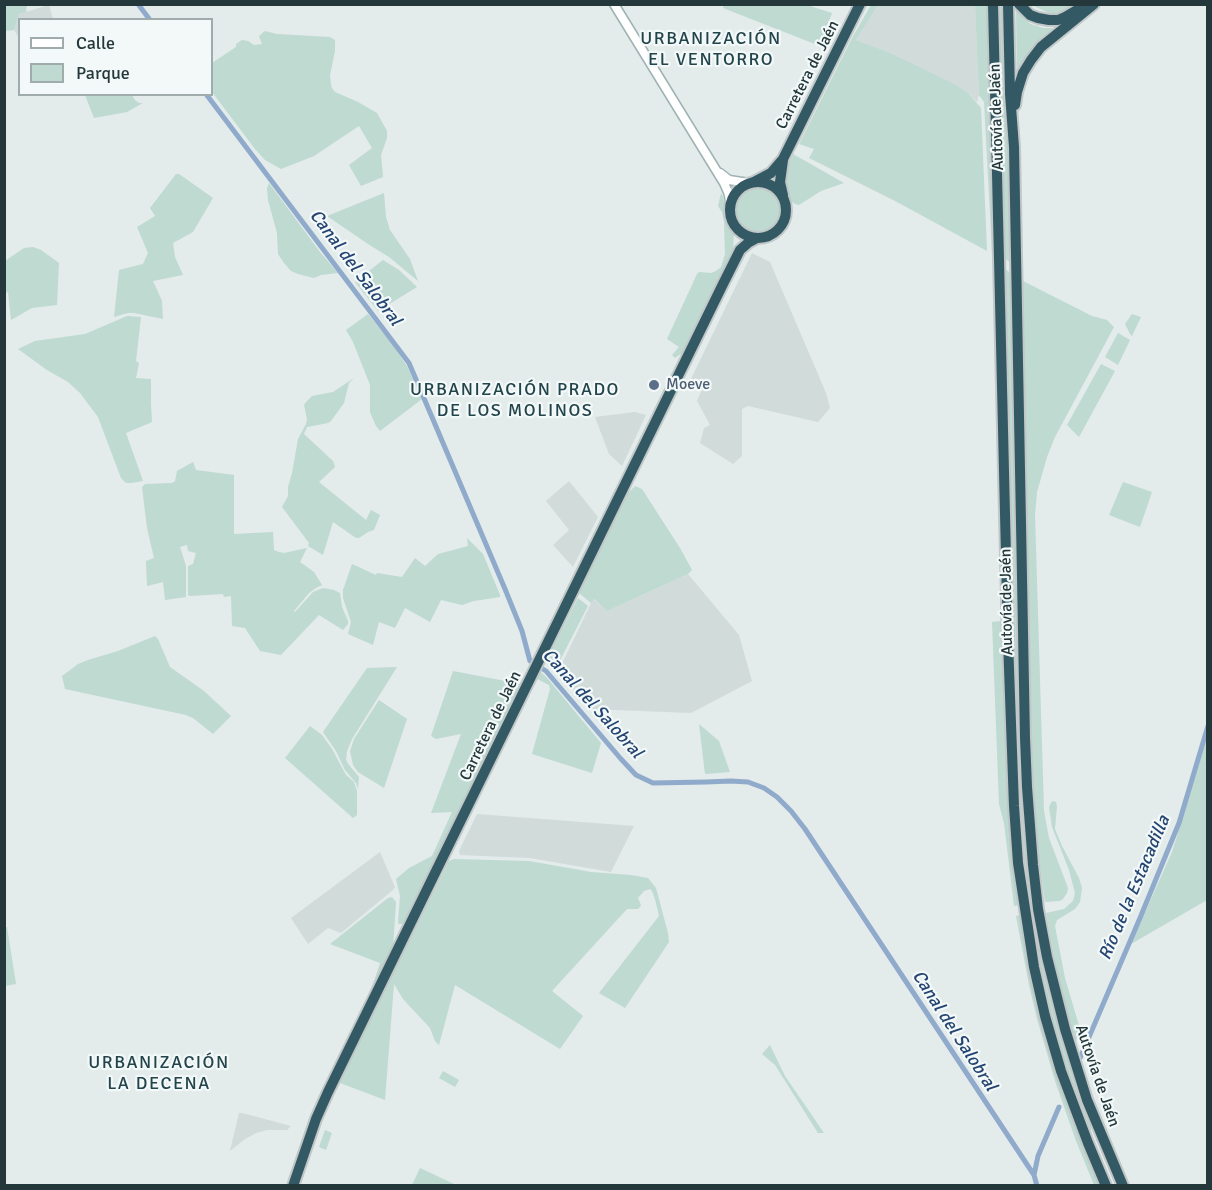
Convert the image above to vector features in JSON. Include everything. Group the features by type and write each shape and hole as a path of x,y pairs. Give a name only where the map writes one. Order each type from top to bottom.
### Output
{"highway":[{"name":"Carretera de Jaén","path":"752,183 771,173 783,159 860,4"},
{"path":"843,38 866,4"},
{"name":"Autovía de Jaén","path":"1008,4 1014,147 1025,738 1033,865 1042,933 1062,1021 1088,1100 1123,1185"},
{"path":"1019,4 1030,15 1058,20 1084,4"},
{"path":"1014,147 1014,109 1023,74 1031,60 1048,41 1094,4"},
{"name":"Autovía de Jaén","path":"993,5 1008,652 1018,863 1034,967 1045,1016 1061,1071 1106,1185"},
{"name":"Carretera de Jaén","path":"783,159 780,182 784,198"},
{"path":"734,224 745,234 757,238 770,235 782,224 786,216 784,198 776,188 762,182 740,188 731,203 731,217 734,224 739,234 740,250"},
{"name":"Carretera de Jaén","path":"293,1185 328,1092 541,655 740,250 757,238"}],"street":[{"path":"614,4 716,170 728,192 731,203"},
{"path":"716,170 729,180 752,183"}],"shaded area":[{"path":"49,5 53,18 18,18 18,36 14,30 19,14"},
{"path":"878,5 975,5 979,95 977,102 968,93 888,52 856,40"},
{"path":"752,253 770,262 826,393 830,408 818,422 748,406 742,409 742,456 733,464 700,443 704,428 710,425 697,401 703,387 690,381"},
{"path":"635,412 646,415 622,466 609,454 595,417"},
{"path":"569,481 598,517 573,567 553,545 569,530 546,501"},
{"path":"688,574 739,635 752,681 691,713 590,709 558,672 593,599 607,611"},
{"path":"477,814 634,826 611,872 530,858 460,855 459,851"},
{"path":"380,852 395,887 393,890 341,933 328,928 308,944 291,918"},
{"path":"239,1113 291,1126 287,1130 267,1130 256,1133 230,1151"}],"green space":[{"path":"5,4 27,5 26,12 19,14 14,30 5,31"},
{"path":"724,5 807,5 832,13 820,46 723,8"},
{"path":"871,5 878,5 856,40 888,52 952,83 968,93 981,108 987,251 809,158 814,149 799,144"},
{"path":"975,5 986,5 987,7 989,136 995,253 992,252 984,102 979,95"},
{"path":"996,5 1004,5 1010,262 1002,257"},
{"path":"1032,5 1076,5 1065,11 1051,14"},
{"path":"1016,8 1031,24 1053,28 1041,38 1022,62 1017,77"},
{"path":"265,31 277,34 330,37 335,40 330,75 332,88 335,92 377,113 387,131 381,155 383,177 361,186 349,165 372,148 359,126 314,156 281,169 265,160 255,149 213,93 213,62 236,47 236,44 242,40 254,45 262,44 259,36"},
{"path":"85,96 133,96 139,103 143,103 127,112 94,118"},
{"path":"793,154 844,183 821,191 799,205 795,204 787,194 785,180"},
{"path":"176,174 213,198 193,232 173,243 175,257 183,275 153,281 162,301 163,319 134,313 114,317 119,270 143,264 148,253 137,227 155,216 150,208"},
{"path":"269,183 338,273 314,278 291,271 284,263 278,254 277,233 268,200"},
{"path":"753,186 763,186 775,193 782,205 782,215 775,227 763,234 753,234 738,223 734,215 734,205 745,190"},
{"path":"384,193 386,217 390,230 410,259 418,281 389,257 327,216"},
{"path":"721,193 728,221 734,233 733,249 682,353 675,358 672,355 679,347 667,339 697,274 716,271 721,267 725,254 724,222 718,206"},
{"path":"33,247 59,263 57,305 32,308 11,320 8,292 5,293 5,261 24,248"},
{"path":"383,260 399,270 417,287 378,311 355,282"},
{"path":"1003,268 1011,273 1035,904 1026,905 1018,830"},
{"path":"1019,279 1092,316 1107,320 1114,327 1055,437 1037,492 1035,515 1044,811 1049,838 1068,888 1060,901 1045,902 1036,838 1033,780"},
{"path":"368,314 407,366 422,399 380,431 370,412 370,385 346,330"},
{"path":"1132,314 1141,317 1132,336 1125,324"},
{"path":"127,316 141,317 136,378 151,379 152,422 126,433 143,481 131,483 126,483 121,478 98,417 80,393 68,382 18,349 35,341 85,334"},
{"path":"1118,333 1130,340 1118,365 1105,357"},
{"path":"1101,364 1115,371 1079,437 1067,425"},
{"path":"354,378 349,383 344,403 331,421 307,427 304,434 333,461 335,467 319,482 366,520 371,510 380,515 374,530 359,538 333,522 323,555 308,546 309,543 282,507 288,496 298,439 306,424 304,405 312,396 333,392"},
{"path":"193,462 196,470 234,475 234,534 273,532 274,550 284,553 307,548 300,562 314,572 322,585 309,593 294,611 313,592 323,588 334,590 340,593 342,607 348,621 343,630 319,615 281,655 260,651 245,628 232,626 231,596 224,597 223,594 188,595 188,566 193,564 196,553 188,551 187,545 180,547 186,566 186,597 165,600 163,582 147,586 146,561 154,558 147,528 142,487 145,484 172,483 175,481 177,471"},
{"path":"1123,482 1152,492 1140,527 1109,515"},
{"path":"635,486 642,489 692,570 688,574 607,611 594,599 591,603 579,593 628,493"},
{"path":"467,538 483,554 500,597 462,605 441,600 430,622 405,608 395,628 379,622 373,645 348,634 351,622 343,598 343,590 352,564 376,575 377,573 402,577 415,558 425,566 438,554 468,546"},
{"path":"578,598 588,606 556,668 548,657"},
{"path":"1001,621 1008,801 1019,905 1014,906 1004,823 999,804 992,622"},
{"path":"155,636 170,667 204,691 231,716 213,734 186,715 65,689 62,676 78,664"},
{"path":"397,667 352,739 347,751 346,760 359,777 358,789 323,732 367,668"},
{"path":"539,670 601,743 592,773 532,754 550,689 549,685 535,678"},
{"path":"453,671 521,684 407,920 399,924 400,896 396,879 409,868 432,856 452,812 431,813 461,734 436,739 431,736"},
{"path":"379,700 407,719 384,788 358,772 353,765 350,751 354,739"},
{"path":"699,724 719,741 730,772 705,774"},
{"path":"310,726 322,735 346,775 354,782 357,791 357,815 353,818 285,758"},
{"path":"1207,738 1207,900 1131,944 1172,852"},
{"path":"1052,801 1056,802 1057,806 1055,829 1082,888 1080,902 1075,909 1057,920 1055,926 1065,978 1080,1029 1075,1045 1061,993 1046,913 1064,909 1073,901 1075,893 1069,870 1052,827 1049,807"},
{"path":"454,859 529,861 591,872 648,878 656,888 669,942 625,1008 599,993 659,916 652,891 650,889 644,891 638,898 640,907 627,909 552,991 583,1016 560,1049 455,985 439,1045 430,1028 403,999 394,984 385,1100 340,1083 449,861"},
{"path":"392,897 396,902 393,947 371,990 380,963 330,944"},
{"path":"1020,915 1028,959 1067,1101 1101,1185 1094,1185 1055,1081 1029,985 1016,916"},
{"path":"1036,915 1092,1123 1091,1131 1086,1127 1052,1030 1028,916"},
{"path":"5,927 7,927 16,984 5,986"},
{"path":"770,1045 785,1076 824,1133 818,1133 775,1065 762,1054"},
{"path":"443,1071 459,1080 455,1087 439,1078"},
{"path":"325,1130 332,1133 326,1150 319,1147"},
{"path":"420,1168 454,1184 457,1185 412,1185"}],"waterway":[{"name":"Canal del Salobral","path":"138,4 148,18"},
{"name":"Canal del Salobral","path":"208,96 409,363 505,589 522,631 530,661 546,671 636,775 653,783 748,782 764,788 791,811 1034,1175 1037,1186"},
{"name":"Río de la Estacadilla","path":"1080,1058 1179,823 1208,726"},
{"name":"Río de la Estacadilla","path":"1034,1175 1038,1156 1059,1107"}],"place":[{"name":"Moeve","path":"654,385"}],"district":[{"name":"URBANIZACIÓN EL VENTORRO","path":"711,49"},
{"name":"URBANIZACIÓN PRADO DE LOS MOLINOS","path":"515,400"},
{"name":"URBANIZACIÓN LA DECENA","path":"159,1073"}]}
